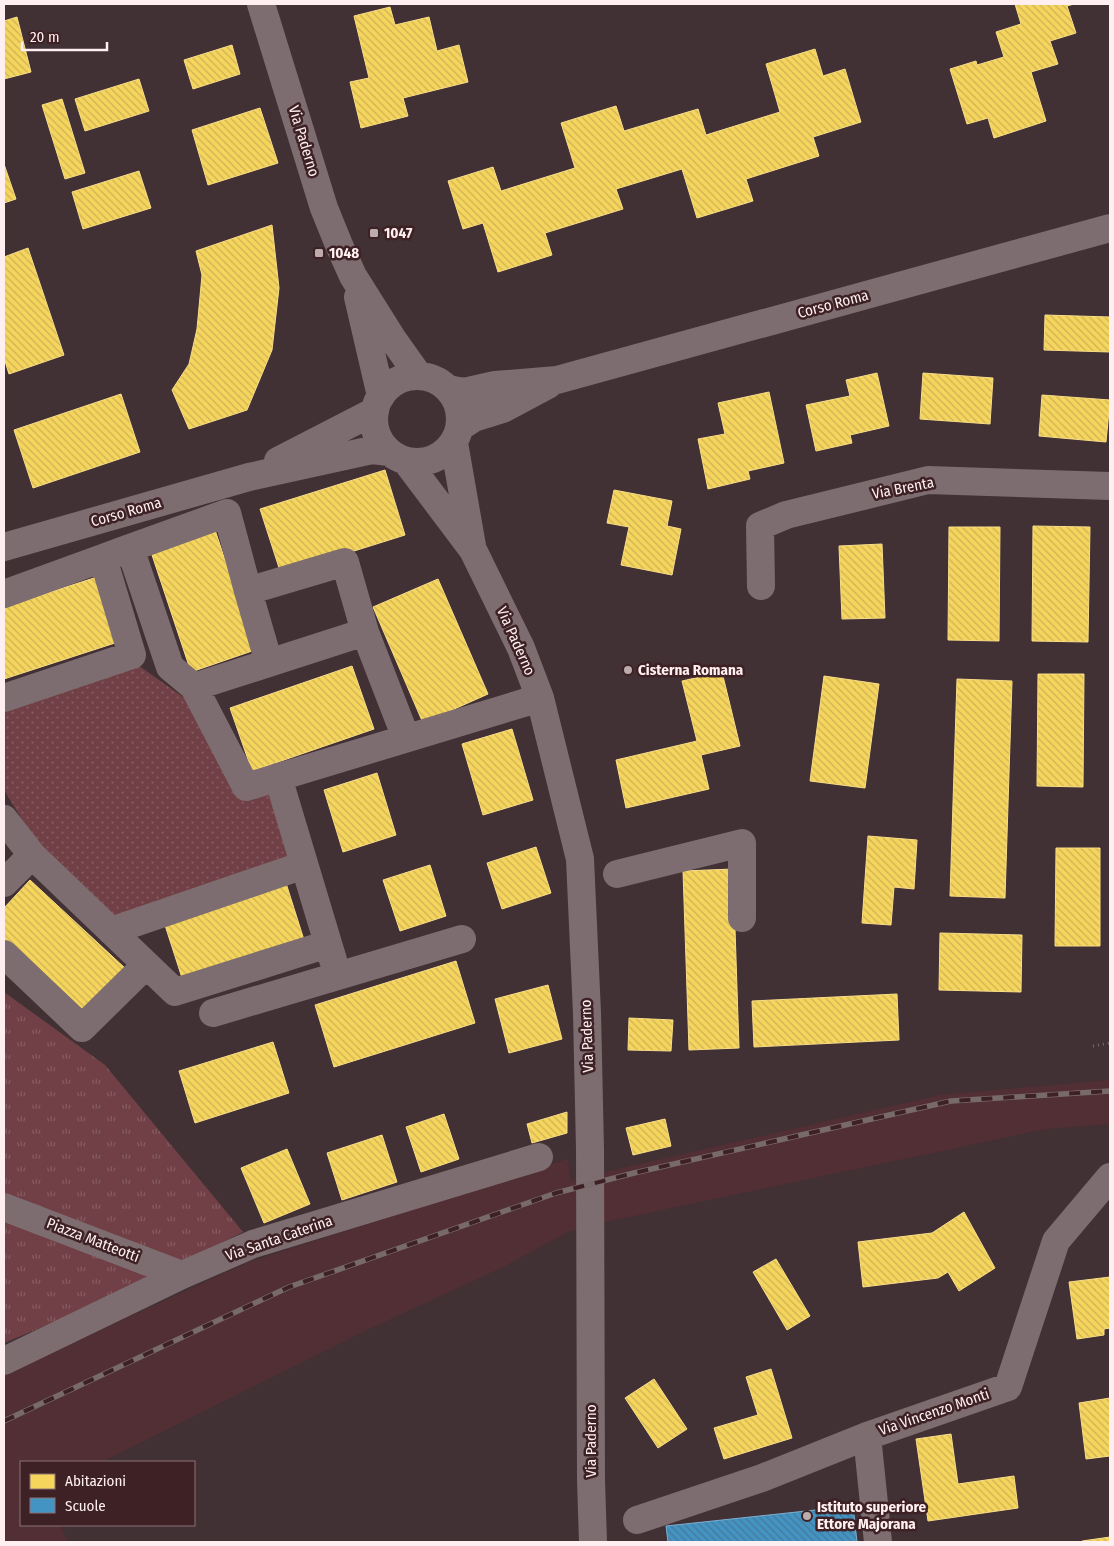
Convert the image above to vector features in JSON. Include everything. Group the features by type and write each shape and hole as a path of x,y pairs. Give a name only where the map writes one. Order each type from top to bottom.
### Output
{"street":[{"name":"Via Paderno","path":"261,4 324,208 353,276 418,376"},
{"name":"Corso Roma","path":"249,477 378,404 391,385 404,378 418,376 437,381 448,389 464,392 495,385 557,380 1110,228"},
{"name":"Via Paderno","path":"353,276 378,404"},
{"name":"Corso Roma","path":"5,541 249,477 372,450 398,457 428,461 448,450 457,436 474,418 503,409 557,380"},
{"path":"448,389 457,401 461,414 457,436"},
{"path":"378,404 374,422 376,434 383,446 398,457"},
{"name":"Via Paderno","path":"457,436 473,550"},
{"name":"Via Paderno","path":"398,457 473,550 521,648 540,698 580,859 587,1013 590,1150 593,1542"},
{"name":"Via Brenta","path":"761,586 760,526 786,515 928,480 1110,486"},
{"path":"4,594 227,513 269,663"},
{"path":"130,548 170,667"},
{"path":"103,558 132,655"},
{"path":"248,591 344,562 365,632 406,738"},
{"path":"194,687 365,632"},
{"path":"4,698 132,655 170,667 194,687 246,787 540,698"},
{"path":"278,777 337,976"},
{"path":"4,819 32,855 174,992 328,944"},
{"path":"617,874 742,843 742,918"},
{"path":"4,883 32,855"},
{"path":"111,931 304,865"},
{"path":"213,1013 462,939"},
{"path":"4,954 82,1028 146,965"},
{"name":"Via Santa Caterina","path":"4,1361 182,1275 253,1244 539,1158"},
{"name":"Via Vincenzo Monti","path":"638,1520 762,1478 867,1436 1008,1387 1056,1241 1110,1178"},
{"name":"Piazza Matteotti","path":"4,1207 155,1263 182,1275"},
{"path":"867,1436 878,1542"}],"path":[{"path":"1093,1046 1110,1043"}],"shaded area":[{"path":"1110,1080 1110,1124 1046,1129 619,1219 568,1232 503,1267 367,1330 104,1461 20,1461 20,1526 60,1526 68,1542 4,1542 4,1374 249,1262 568,1159 570,1180 940,1095"}],"green space":[{"path":"135,663 186,699 267,790 290,856 118,920 40,849 4,790 4,707"},
{"path":"4,992 105,1065 243,1232 109,1299 4,1343"}],"building: Abitazioni":[{"path":"1015,4 1074,4 1067,6 1076,33 1050,41 1058,64 1031,72 1046,121 994,138 988,118 967,124 950,69 976,61 977,65 1004,57 996,32 1021,24"},
{"path":"390,7 395,25 429,17 437,51 459,45 468,82 403,98 408,116 361,128 350,82 369,78 354,16"},
{"path":"17,17 31,72 4,79 4,21"},
{"path":"232,45 240,74 193,89 184,60"},
{"path":"815,49 823,76 845,69 861,122 813,137 819,156 746,179 753,201 697,218 682,169 616,189 623,209 545,233 552,255 498,272 483,223 463,229 448,181 493,167 501,191 575,168 561,123 616,106 624,131 698,109 706,135 780,112 766,64"},
{"path":"139,79 149,111 85,131 75,99"},
{"path":"62,99 85,173 65,179 42,105"},
{"path":"260,108 278,163 208,185 192,130"},
{"path":"4,164 16,199 4,203"},
{"path":"139,171 151,208 83,229 72,192"},
{"path":"272,225 279,288 272,350 247,410 189,429 172,390 189,364 197,329 202,275 196,251"},
{"path":"28,248 64,355 9,374 4,358 4,257"},
{"path":"1045,315 1110,317 1110,352 1044,350"},
{"path":"877,373 889,426 850,435 852,443 816,451 806,405 850,396 846,380"},
{"path":"923,373 993,378 990,424 920,419"},
{"path":"769,392 784,463 748,471 750,479 708,489 698,439 725,434 718,403"},
{"path":"121,394 140,452 33,488 14,430"},
{"path":"1042,395 1110,400 1106,442 1039,436"},
{"path":"385,470 405,535 281,574 260,509"},
{"path":"614,490 672,501 667,526 681,529 672,575 621,565 629,527 607,523"},
{"path":"1033,526 1090,527 1088,642 1032,641"},
{"path":"949,527 1000,527 999,641 948,640"},
{"path":"215,530 255,650 191,672 151,552"},
{"path":"882,544 885,618 842,619 839,546"},
{"path":"97,577 118,642 4,679 4,607"},
{"path":"438,579 488,694 423,723 373,607"},
{"path":"352,666 374,729 252,771 230,708"},
{"path":"722,672 740,746 701,755 709,789 626,808 616,760 697,741 682,681"},
{"path":"1038,674 1084,674 1083,787 1037,786"},
{"path":"824,676 879,684 865,788 810,781"},
{"path":"957,679 1012,681 1005,898 950,896"},
{"path":"512,729 533,800 483,815 462,744"},
{"path":"377,773 396,835 343,852 324,790"},
{"path":"868,836 917,840 914,889 894,887 891,925 862,923"},
{"path":"536,847 551,893 502,909 487,863"},
{"path":"1056,848 1100,848 1100,946 1055,946"},
{"path":"430,865 446,916 400,931 383,880"},
{"path":"733,869 739,1048 689,1050 683,871"},
{"path":"30,880 126,969 82,1017 4,945 4,908"},
{"path":"285,880 305,943 183,981 163,919"},
{"path":"940,933 1022,935 1021,992 939,990"},
{"path":"456,961 475,1023 334,1067 315,1005"},
{"path":"548,985 562,1039 509,1053 495,999"},
{"path":"897,994 899,1040 754,1047 752,1001"},
{"path":"629,1018 673,1020 671,1051 628,1050"},
{"path":"273,1042 289,1093 195,1123 179,1071"},
{"path":"567,1112 567,1133 532,1143 527,1124"},
{"path":"444,1114 459,1159 421,1172 406,1127"},
{"path":"665,1119 671,1146 633,1155 626,1128"},
{"path":"382,1135 397,1182 342,1200 327,1153"},
{"path":"287,1149 310,1204 264,1223 241,1168"},
{"path":"964,1212 995,1268 959,1291 948,1272 938,1278 863,1287 858,1242 932,1233"},
{"path":"776,1259 810,1316 787,1330 753,1272"},
{"path":"1110,1277 1110,1328 1104,1329 1104,1335 1077,1339 1069,1282"},
{"path":"771,1369 792,1438 724,1459 714,1428 758,1415 746,1377"},
{"path":"654,1379 687,1429 658,1448 625,1398"},
{"path":"1110,1398 1110,1456 1086,1459 1079,1403"},
{"path":"951,1434 958,1484 1014,1476 1018,1508 928,1521 916,1439"},
{"path":"1110,1537 1110,1542 1082,1542 1082,1541"}],"building: Scuole":[{"name":"Istituto superiore Ettore Majorana","path":"853,1506 857,1542 668,1542 666,1526"}],"railway":[{"path":"4,1421 289,1287 556,1193 634,1173 951,1101 1110,1091"}],"place":[{"name":"1047","path":"374,233"},
{"name":"1048","path":"319,253"},
{"name":"Cisterna Romana","path":"628,670"},
{"name":"Istituto superiore Ettore Majorana","path":"807,1516"}]}
